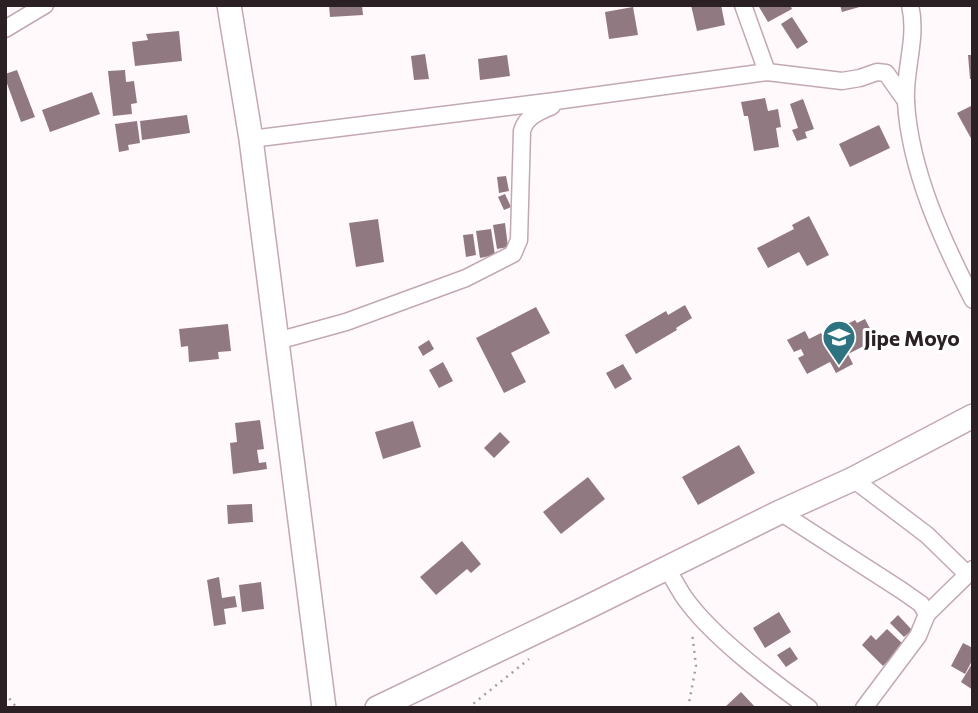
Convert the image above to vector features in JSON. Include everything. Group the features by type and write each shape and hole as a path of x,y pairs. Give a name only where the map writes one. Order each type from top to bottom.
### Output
{"main road":[{"path":"229,5 251,139 324,708"},
{"path":"377,708 853,479 973,416"}],"street":[{"path":"5,29 45,5"},
{"path":"743,5 767,72"},
{"path":"910,5 913,34 906,101 916,161 943,240 973,300"},
{"path":"251,139 767,72 842,81 877,72 886,74 906,101"},
{"path":"277,341 346,322 414,298 466,278 513,254 519,240 520,161 524,123 540,111 563,100"},
{"path":"853,479 927,535 970,572 927,614 918,636 864,708"},
{"path":"780,512 901,590 921,604 927,614"},
{"path":"667,569 685,598 744,657 810,708"}],"path":[{"path":"685,598 696,666 688,708"},
{"path":"5,693 17,708"}],"building":[{"path":"329,5 362,5 363,15 330,17"},
{"path":"691,5 721,5 725,25 697,31"},
{"path":"790,5 792,9 768,22 759,7"},
{"path":"840,5 863,5 863,6 842,12"},
{"path":"633,7 638,35 609,39 605,12"},
{"path":"792,17 808,42 797,49 781,24"},
{"path":"179,31 182,61 135,66 132,42 148,40 146,34"},
{"path":"425,54 429,79 414,80 411,56"},
{"path":"507,55 510,76 480,80 478,59"},
{"path":"968,55 973,55 973,79 970,79"},
{"path":"17,70 35,117 21,122 5,78 5,74"},
{"path":"125,70 126,82 134,81 137,103 131,104 132,114 113,116 108,71"},
{"path":"92,92 100,114 50,132 42,110"},
{"path":"765,98 768,111 778,109 781,127 776,128 779,147 754,151 748,116 744,116 741,102"},
{"path":"803,99 814,129 805,132 807,138 797,141 792,130 798,128 790,104"},
{"path":"973,105 973,142 957,113"},
{"path":"187,115 190,133 142,140 140,121"},
{"path":"137,121 140,143 128,145 129,150 119,152 115,124"},
{"path":"879,125 890,148 850,167 839,144"},
{"path":"506,176 509,191 499,193 497,177"},
{"path":"505,194 511,207 504,210 498,197"},
{"path":"809,216 829,255 807,266 799,252 768,268 757,248 794,229 792,225"},
{"path":"378,219 384,262 356,267 349,223"},
{"path":"505,223 508,247 497,249 493,225"},
{"path":"491,229 495,255 480,258 476,231"},
{"path":"473,234 476,255 466,257 463,235"},
{"path":"685,305 692,318 636,354 625,335 666,311 668,315"},
{"path":"536,307 550,333 511,353 526,382 504,393 476,338"},
{"path":"865,319 876,340 848,354 853,364 836,373 830,362 807,374 798,358 804,355 801,349 794,352 787,340 805,331 809,339 821,333 823,337 855,320 857,323"},
{"path":"228,324 231,351 218,352 219,359 189,362 188,346 181,347 179,329"},
{"path":"429,340 434,349 423,356 418,347"},
{"path":"443,362 453,381 439,388 429,370"},
{"path":"623,364 632,379 615,389 606,373"},
{"path":"260,420 264,449 257,450 259,463 266,462 267,469 233,474 230,443 237,442 235,423"},
{"path":"413,421 421,447 383,459 375,432"},
{"path":"500,432 510,442 494,458 484,448"},
{"path":"739,445 755,473 698,505 682,477"},
{"path":"588,477 605,499 561,534 543,512"},
{"path":"252,504 253,522 228,524 227,505"},
{"path":"462,541 481,564 471,573 467,569 436,595 420,577"},
{"path":"219,577 222,598 235,596 237,607 224,609 226,624 214,626 207,580"},
{"path":"261,582 264,609 242,612 239,585"},
{"path":"779,612 791,632 765,648 753,628"},
{"path":"898,615 912,630 904,637 890,623"},
{"path":"887,629 904,645 883,666 862,645 871,635 876,640"},
{"path":"963,643 973,648 973,659 965,674 951,666"},
{"path":"790,647 798,659 786,667 777,655"},
{"path":"973,662 973,690 961,682"},
{"path":"741,692 756,708 724,708"}],"place":[{"name":"Jipe Moyo","path":"839,367"}]}
